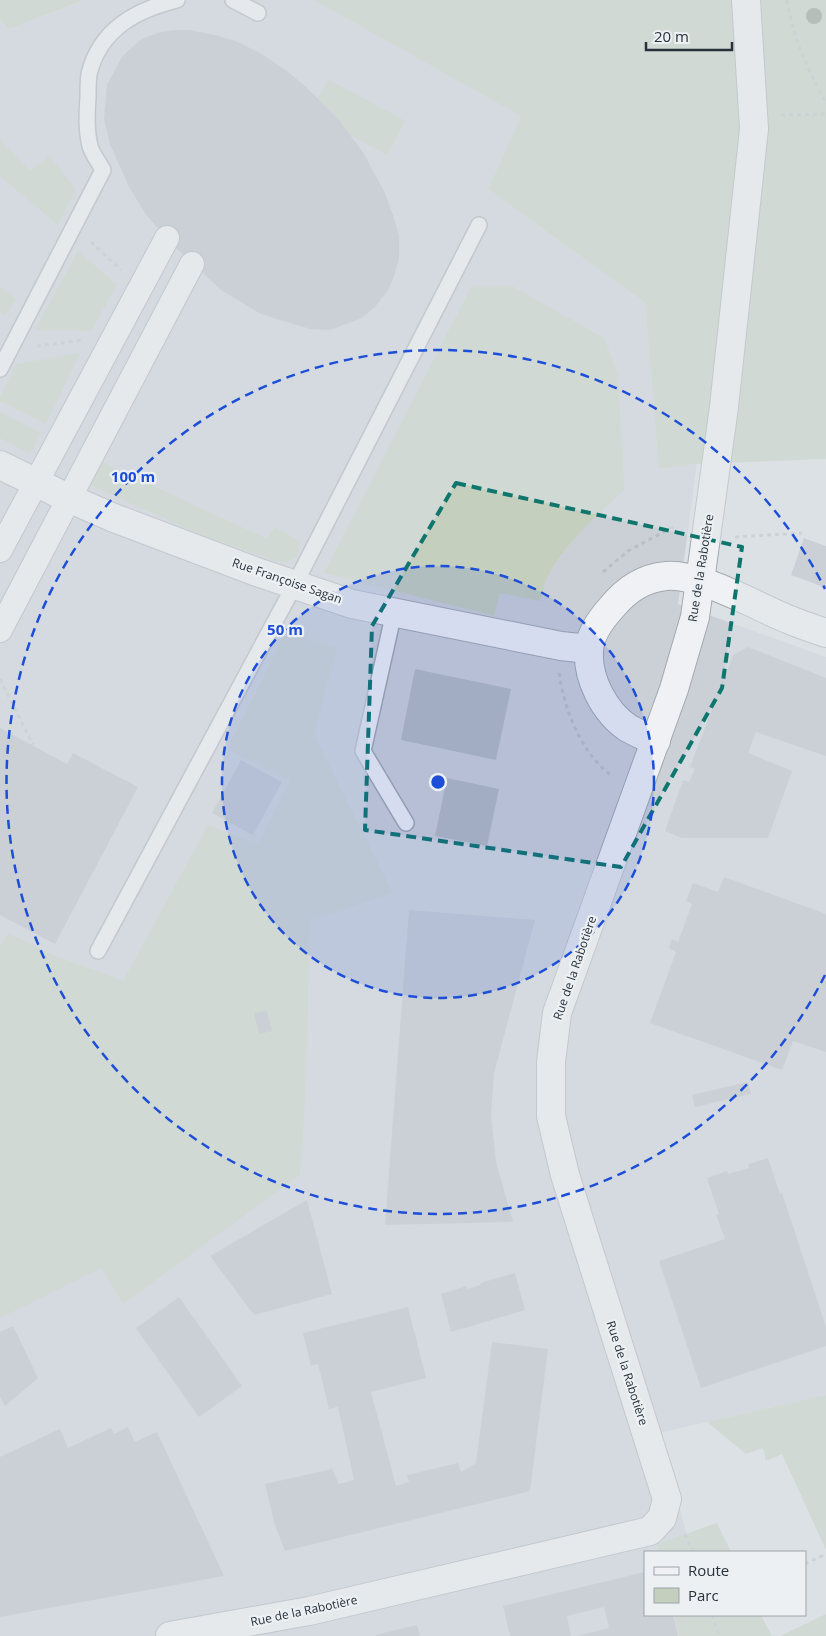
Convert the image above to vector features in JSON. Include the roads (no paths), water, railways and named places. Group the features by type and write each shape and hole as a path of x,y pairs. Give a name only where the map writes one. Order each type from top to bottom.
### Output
{"street":[{"name":"Rue de la Rabotière","path":"170,1636 309,1611 650,1531 662,1518 667,1499 565,1175 551,1116 551,1062 557,1013 674,689 695,617 724,407 754,129 746,0"},
{"path":"0,550 166,238"},
{"path":"0,630 192,264"},
{"name":"Rue Françoise Sagan","path":"0,465 114,518 254,571 352,604 561,646 589,649"},
{"path":"656,740 628,727 616,717 597,690 591,673 589,649 594,632 604,616 630,589 647,580 666,576 683,576 700,581 792,621 826,633"}],"lane":[{"path":"0,369 103,170 90,148 87,114 90,74 101,44 113,30 133,15 160,4 177,0"},
{"path":"234,0 258,13"},
{"path":"98,951 295,584 479,225"},
{"path":"394,612 363,751 406,823"}]}
